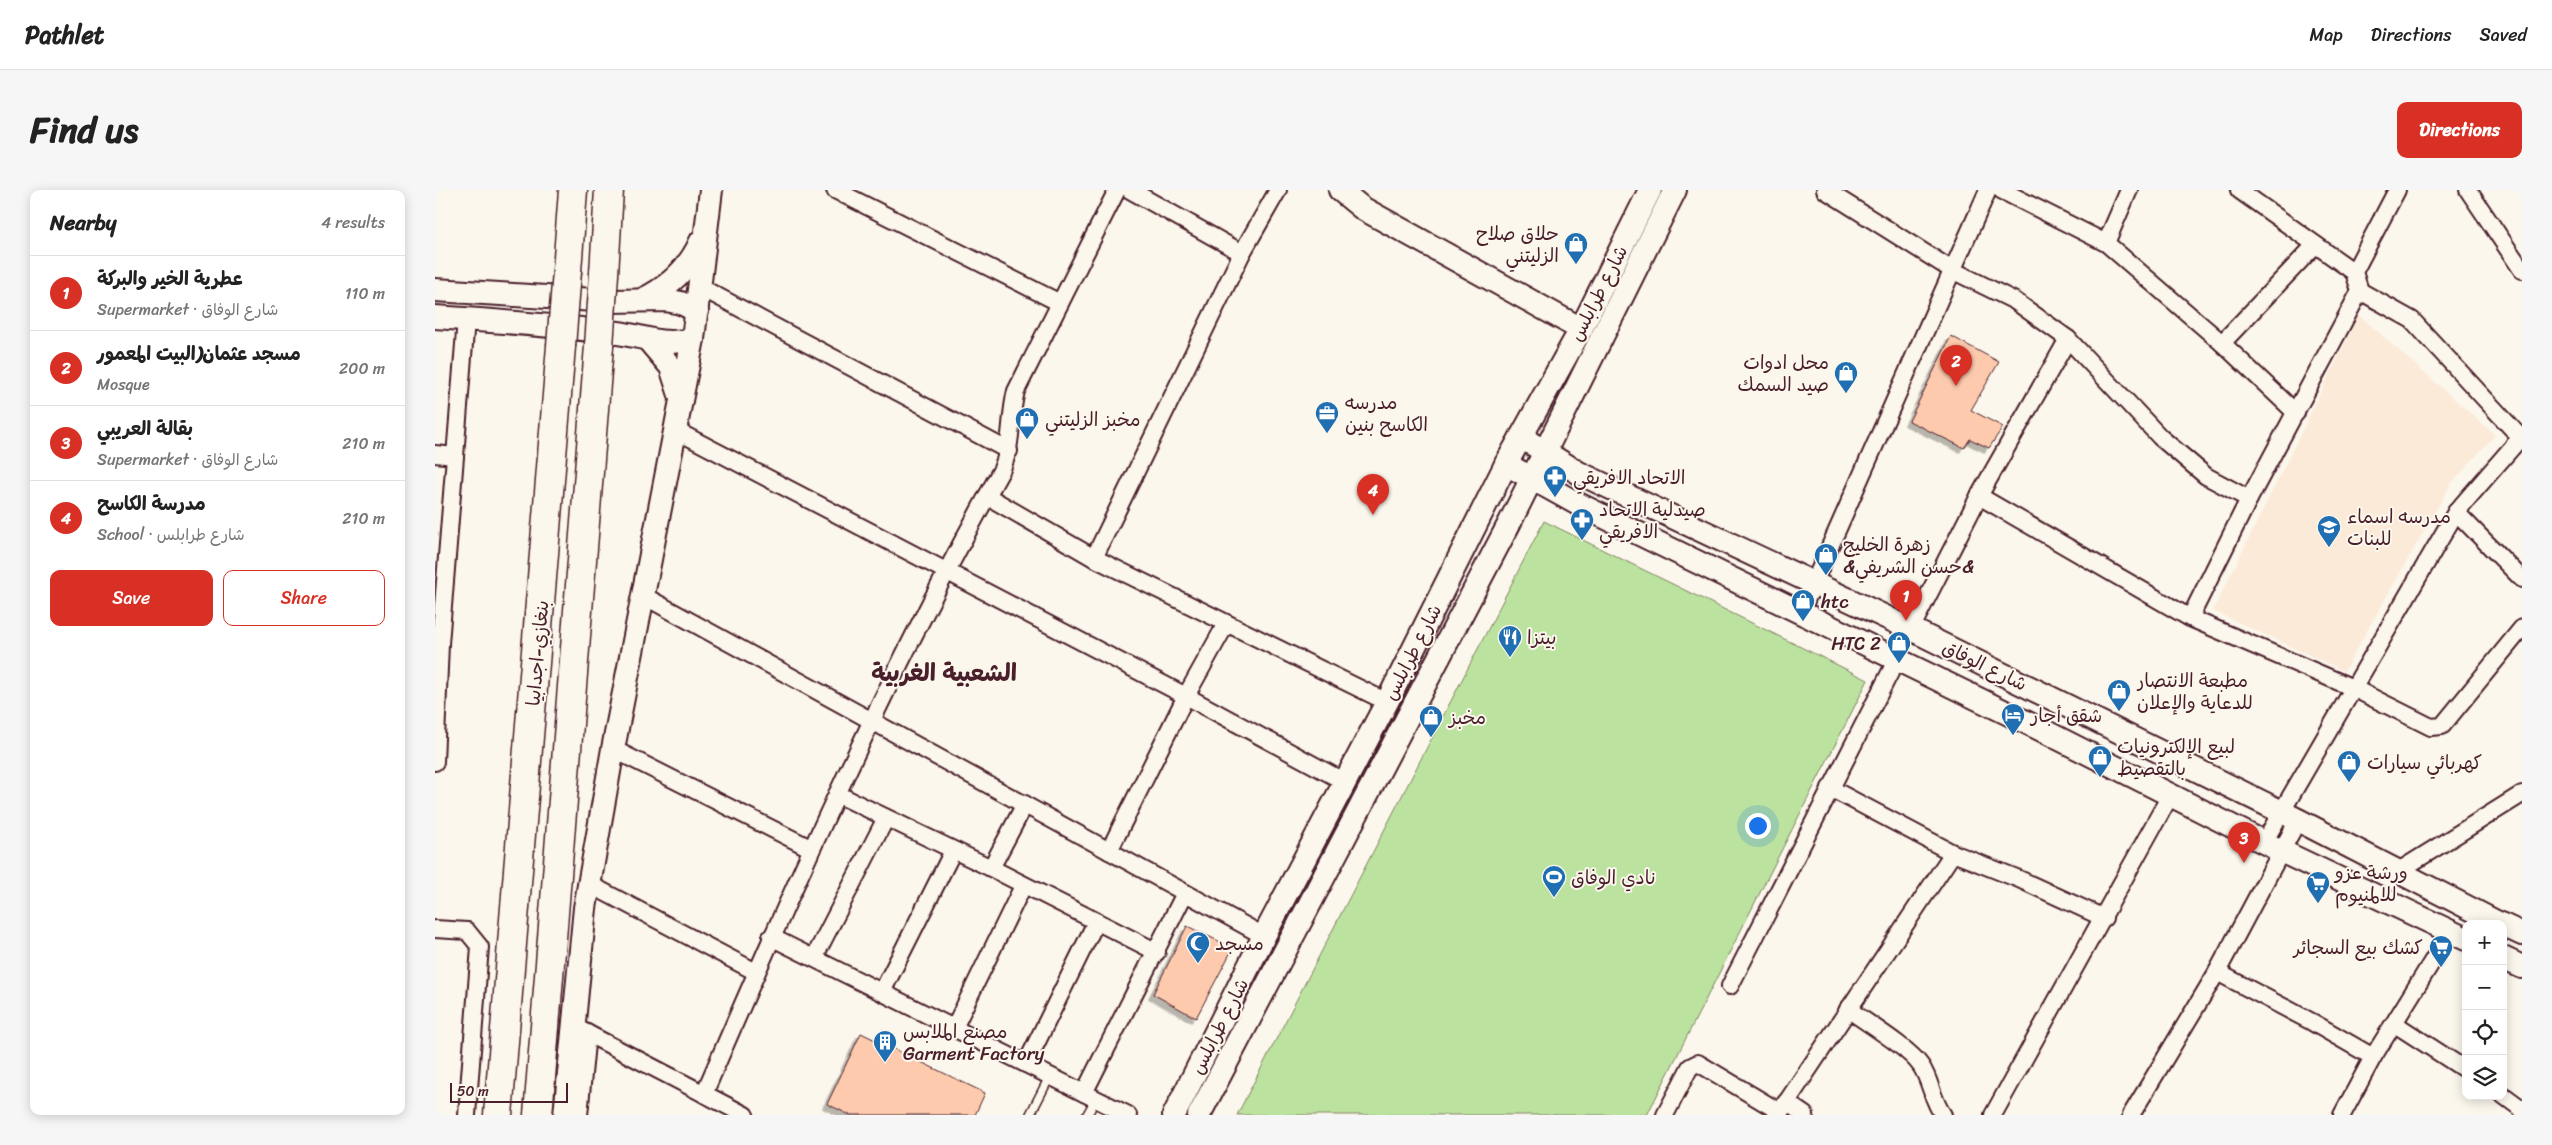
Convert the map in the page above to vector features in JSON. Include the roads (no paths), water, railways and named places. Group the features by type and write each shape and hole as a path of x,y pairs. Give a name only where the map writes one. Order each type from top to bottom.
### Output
{"highway":[{"name":"بنغازي-اجدابيا","path":"498,1115 573,190"},
{"name":"بنغازي-اجدابيا","path":"538,1115 599,346 609,190"}],"street":[{"path":"579,1115 585,908 613,749 677,431 697,311 711,190"},
{"path":"835,190 1060,303"},
{"path":"704,1094 771,937 870,720 1009,451 1016,391 1117,190"},
{"path":"1130,190 1242,253"},
{"path":"1094,558 1242,253 1278,190"},
{"path":"1340,190 1362,208 1581,329"},
{"name":"شارع طرابلس","path":"1174,1115 1264,936 1387,702 1506,464 1581,329 1650,190"},
{"name":"شارع طرابلس","path":"1199,1115 1510,522 1675,190"},
{"path":"1825,190 1952,270 2015,301 2067,339 2161,437 2206,476 2249,499"},
{"path":"1800,614 1987,190"},
{"path":"2001,190 2106,242 2222,343 2296,413"},
{"path":"2106,242 2129,190"},
{"path":"2190,618 2249,499 2360,292 2354,272 2239,190"},
{"path":"2354,272 2397,190"},
{"path":"2469,190 2522,270"},
{"path":"641,301 668,286 689,264 703,236 707,221"},
{"path":"2222,343 2315,245"},
{"path":"699,288 1009,451"},
{"path":"435,290 611,301 673,301 697,311"},
{"path":"2131,1115 2217,972 2273,847 2353,688 2456,512 2521,437 2412,320 2360,292"},
{"path":"435,317 621,334 649,341 669,343 693,339"},
{"path":"435,762 438,643 466,319"},
{"path":"1911,629 1979,496 2067,339"},
{"path":"649,341 671,367 681,399"},
{"path":"1567,410 1563,436 1571,461 1579,473"},
{"path":"677,431 947,574 1186,696 1345,782"},
{"name":"شارع الوفاق","path":"1521,437 1579,473 1911,629 2289,816 2494,920"},
{"path":"435,454 455,456"},
{"name":"شارع الوفاق","path":"1506,464 1575,503 2171,794 2273,847 2459,935"},
{"path":"987,496 1094,558 1387,702"},
{"path":"1979,496 2190,618 2353,688 2431,727 2442,726 2522,628"},
{"path":"1510,522 1529,507 1540,502 1552,500 1575,503"},
{"path":"2456,512 2522,579"},
{"path":"644,596 1264,936"},
{"path":"1109,851 1186,696 1226,624"},
{"path":"1730,986 1897,659"},
{"path":"613,749 811,848"},
{"path":"1830,788 1953,853 2019,879 2104,918"},
{"path":"837,794 991,868 1023,886 1157,952"},
{"path":"1993,1115 2104,918 2171,794"},
{"path":"2397,872 2522,794"},
{"path":"991,868 1025,804"},
{"path":"814,958 885,818"},
{"path":"882,992 953,851"},
{"path":"1781,1110 1953,853"},
{"path":"589,884 756,972"},
{"path":"954,1028 1023,886"},
{"path":"1090,1096 1185,893"},
{"path":"1026,1064 1095,922"},
{"name":"شارع الوفاق","path":"2507,926 2522,934"},
{"path":"435,928 467,931 480,947 467,1115"},
{"path":"2342,1115 2373,1057 2459,935"},
{"path":"771,937 1128,1115"},
{"path":"2507,960 2522,967"},
{"path":"2217,972 2373,1057"},
{"path":"1848,1009 1916,1059 1927,1077 1935,1104 1943,1115"},
{"path":"2395,1024 2462,1067"},
{"path":"580,1030 738,1113"},
{"path":"565,1115 580,1030"},
{"path":"1665,1115 1690,1067 1698,1063 1781,1110 1805,1115"},
{"path":"2507,1098 2522,1109"}],"lane":[{"path":"1030,1115 1050,1076"},
{"path":"1087,1115 1090,1096"}],"place":[{"name":"حلاق صلاح الزليتني","path":"1576,265"},
{"name":"مسجد عثمان(البيت المعمور","path":"1956,386"},
{"name":"محل ادوات صيد السمك","path":"1846,394"},
{"name":"مدرسه الكاسح بنين","path":"1327,434"},
{"name":"مخبز الزليتني","path":"1027,440"},
{"name":"الاتحاد الافريقي","path":"1555,498"},
{"name":"مدرسة الكاسح","path":"1373,515"},
{"name":"صيدلية الاتحاد الافريقي","path":"1582,541"},
{"name":"مدرسه اسماء للبنات","path":"2329,548"},
{"name":"زهرة الخليج &حسن الشريفي&","path":"1826,576"},
{"name":"عطرية الخير والبركة","path":"1906,621"},
{"name":"htc","path":"1803,622"},
{"name":"بيتزا","path":"1510,658"},
{"name":"HTC 2","path":"1899,664"},
{"name":"مطبعة الانتصار للدعاية والإعلان","path":"2119,712"},
{"name":"شقق أجار","path":"2013,736"},
{"name":"مخبز","path":"1431,738"},
{"name":"لبيع الإلكترونيات بالتقصيط","path":"2100,778"},
{"name":"كهربائي سيارات","path":"2349,783"},
{"name":"بقالة العريبي","path":"2244,863"},
{"name":"نادي الوفاق","path":"1554,898"},
{"name":"ورشة عزو للالمنيوم","path":"2318,904"},
{"name":"مسجد","path":"1198,964"},
{"name":"كشك بيع السجائر","path":"2441,968"},
{"name":"مصنع الملابس Garment Factory","path":"885,1063"}],"district":[{"name":"الشعبية الغربية","path":"944,673"}]}
